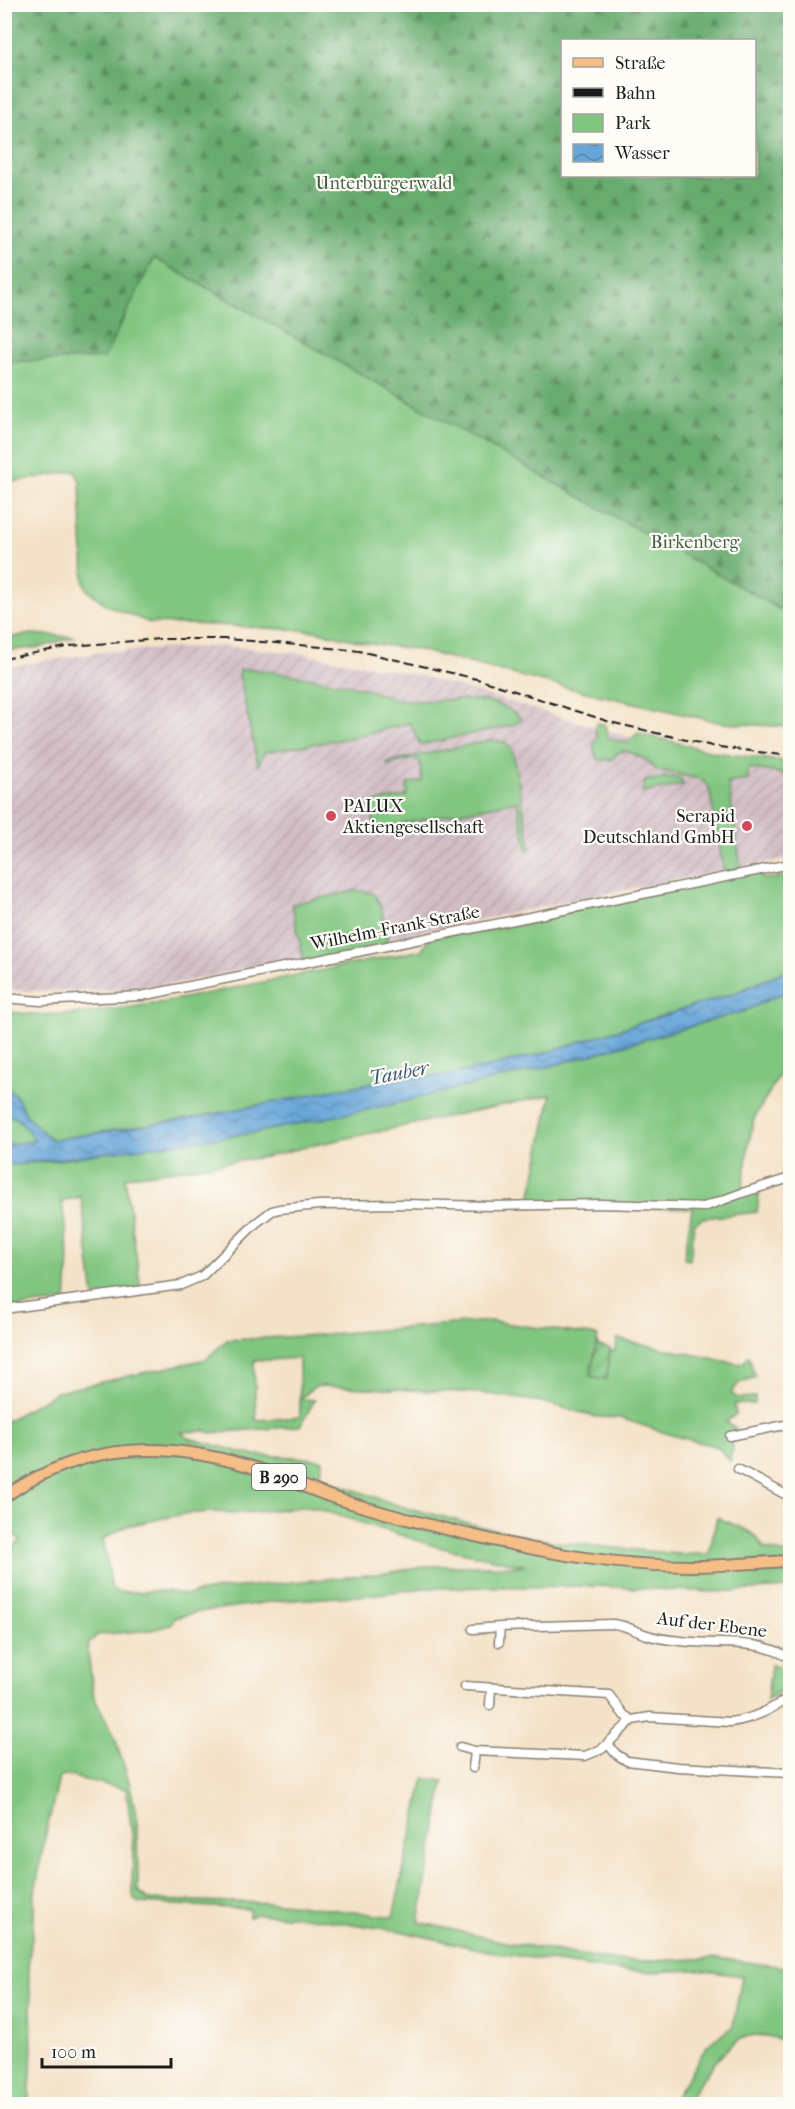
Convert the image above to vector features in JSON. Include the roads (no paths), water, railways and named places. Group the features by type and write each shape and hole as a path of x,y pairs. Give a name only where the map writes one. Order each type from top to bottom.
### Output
{"main road":[{"name":"B 290","path":"4,1497 38,1476 83,1459 125,1450 162,1449 224,1460 263,1471 332,1497 408,1519 529,1548 636,1563 693,1566 790,1561"}],"street":[{"name":"Wilhelm-Frank-Straße","path":"4,998 40,1001 141,996 790,864"},
{"path":"4,1309 171,1286 196,1280 256,1223 272,1211 279,1209 319,1205 394,1204 492,1206 602,1204 704,1207 790,1178"},
{"path":"730,1436 790,1424"},
{"path":"738,1468 790,1497"},
{"name":"Auf der Ebene","path":"473,1629 626,1625 646,1634 680,1641 750,1643 770,1648 790,1658"},
{"path":"498,1642 500,1627"},
{"path":"465,1686 609,1695 624,1715 632,1720"},
{"path":"490,1705 491,1688"},
{"path":"460,1747 475,1750 585,1756 602,1749 632,1720 650,1717 730,1722 765,1713 790,1696"},
{"path":"608,1744 615,1754 627,1761 697,1768 790,1773"},
{"path":"473,1768 475,1750"}],"water":[{"path":"790,969 790,990 744,1011 551,1066 390,1105 254,1133 5,1166 5,1145 35,1141 19,1120 5,1113 5,1089 16,1095 28,1117 52,1140 199,1117 385,1080 441,1076 493,1066 541,1054 735,993"}],"railway":[{"path":"4,659 71,646 159,639 227,639 359,651 481,680 610,722 712,746 790,756"}],"place":[{"name":"PALUX Aktiengesellschaft","path":"331,816"},
{"name":"Serapid Deutschland GmbH","path":"747,826"}],"park label":[{"name":"Unterbürgerwald","path":"384,183"},
{"name":"Birkenberg","path":"695,542"}],"water label":[{"name":"Tauber","path":"399,1073"}]}
